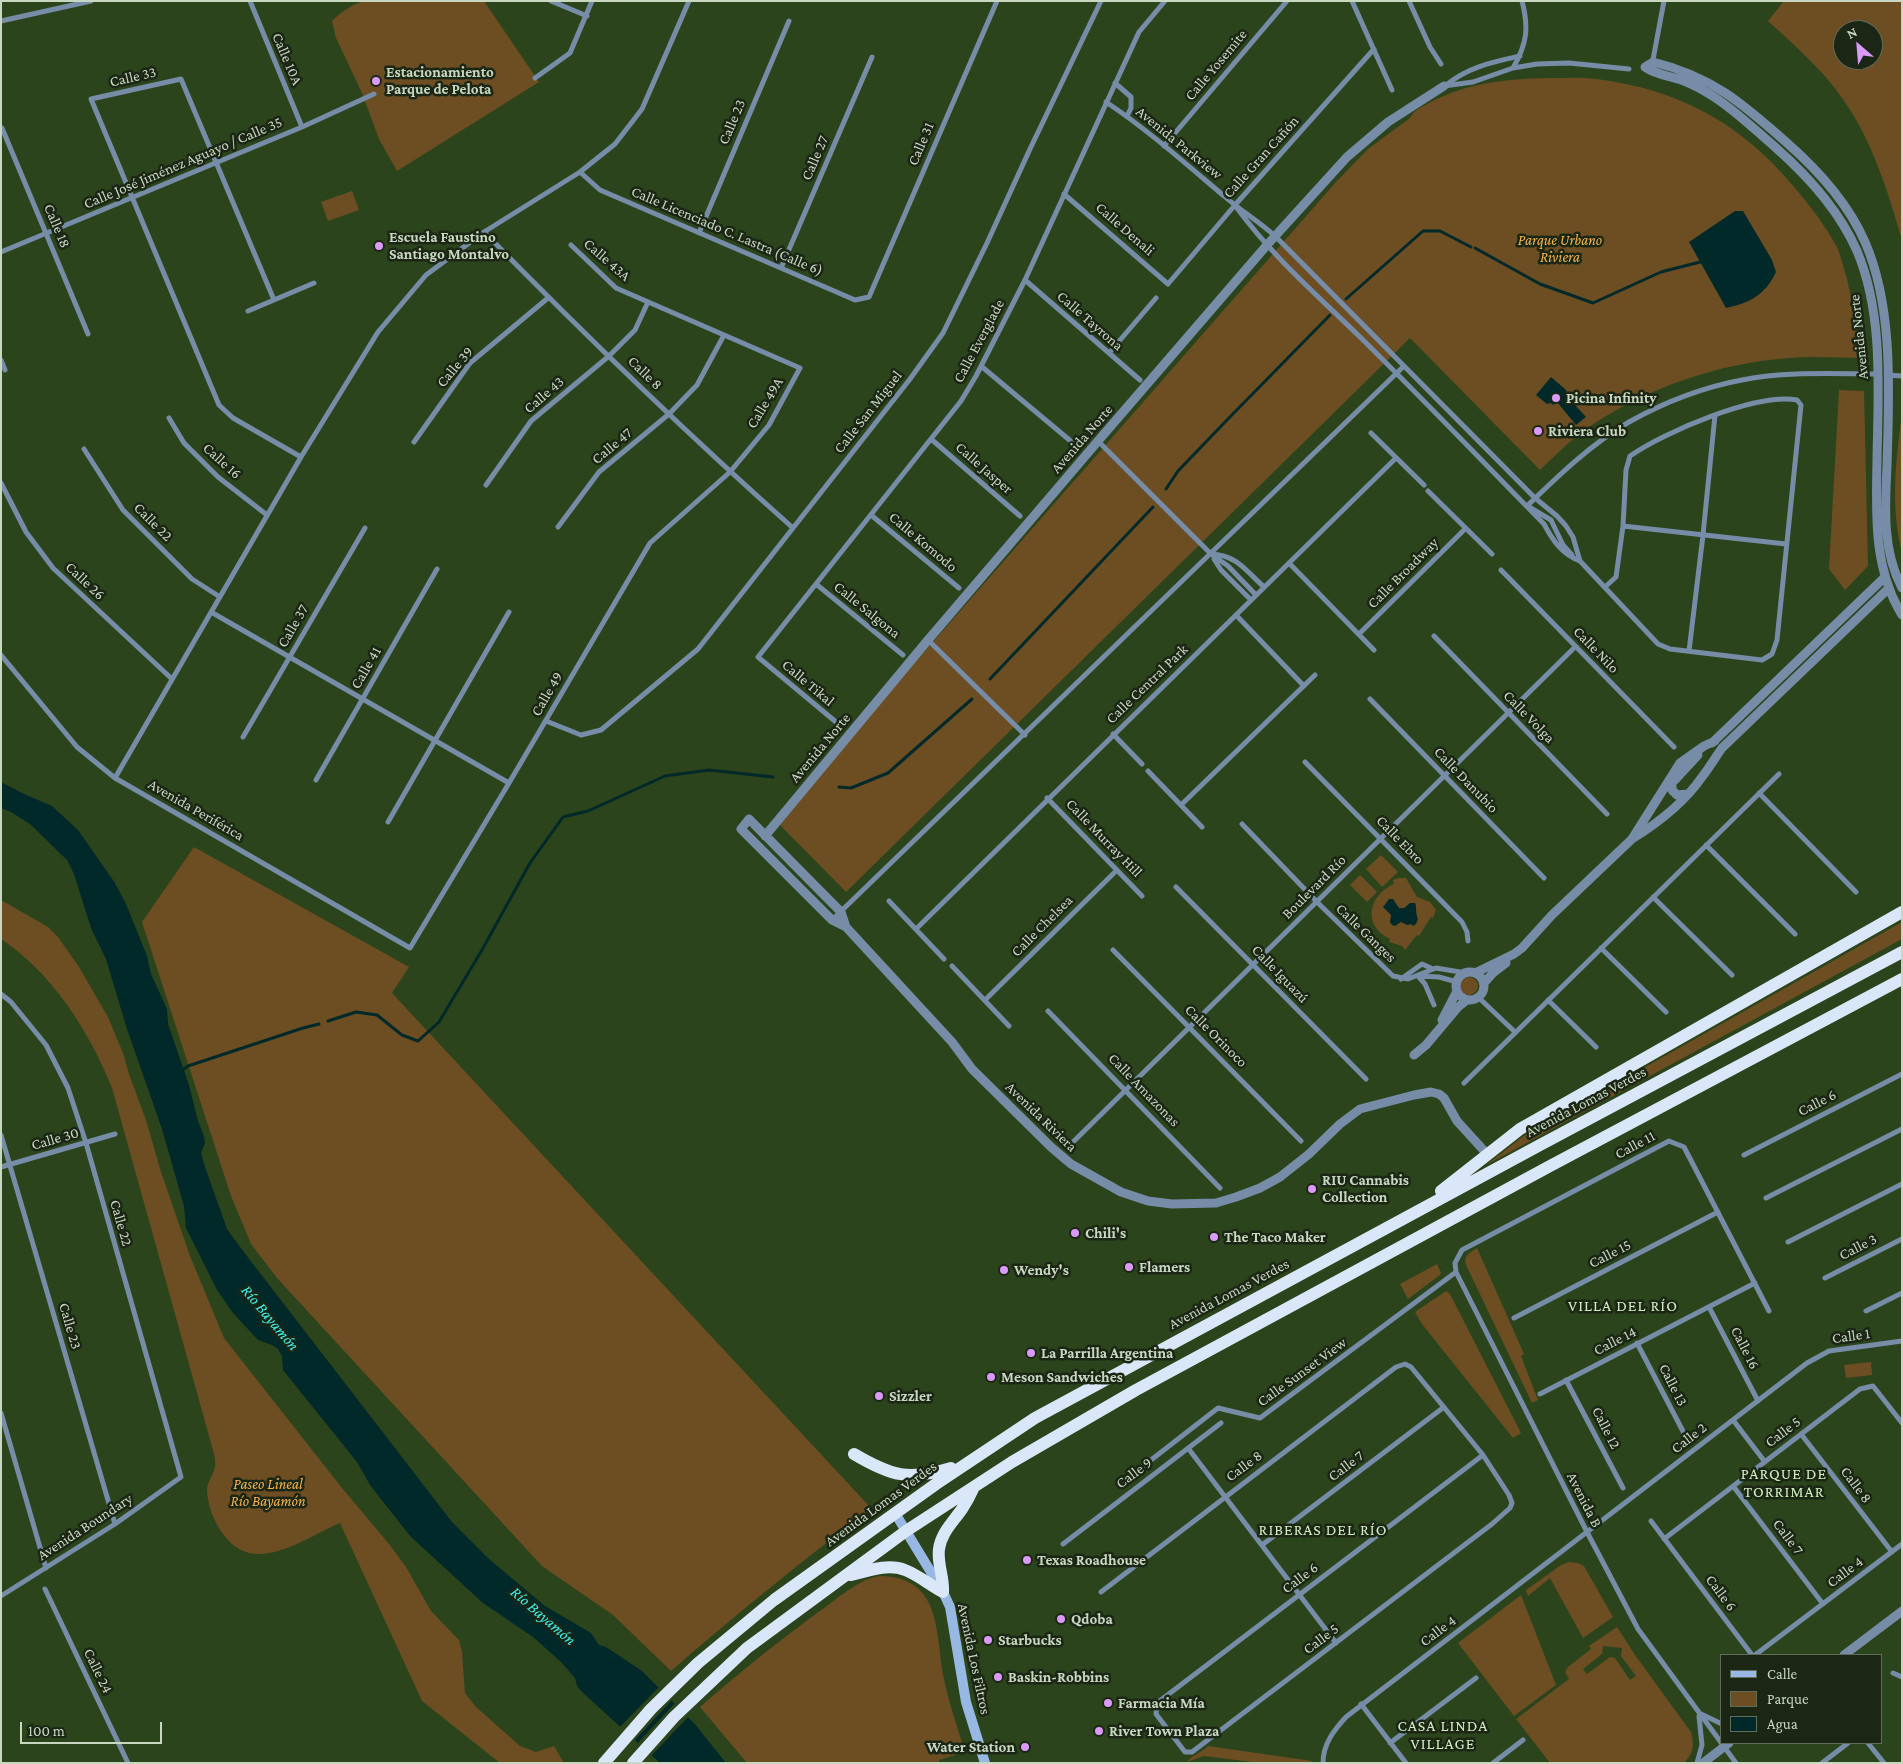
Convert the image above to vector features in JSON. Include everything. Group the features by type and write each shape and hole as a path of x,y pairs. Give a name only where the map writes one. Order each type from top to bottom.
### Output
{"highway":[{"path":"1406,1217 1520,1130 1902,912"},
{"name":"Avenida Lomas Verdes","path":"604,1763 651,1709 698,1663 774,1600 963,1465 1061,1402 1902,952"},
{"path":"632,1763 714,1677 747,1648 906,1532 1020,1457 1136,1390 1541,1170 1902,979"},
{"path":"1880,990 1902,984"},
{"path":"854,1454 892,1474 907,1476 933,1474 963,1465"},
{"path":"843,1577 867,1571 897,1568 913,1574 942,1592 944,1581 938,1559 942,1536 962,1509 975,1487"}],"main road":[{"name":"Avenida Los Filtros","path":"896,1513 950,1607 966,1702 985,1763"}],"street":[{"path":"1,22 91,1"},
{"name":"Calle 10A","path":"250,1 302,127"},
{"path":"551,1 587,16"},
{"path":"536,78 570,53 592,1"},
{"path":"115,778 301,457 378,332 426,275 484,232 580,172 616,144 642,109 689,1"},
{"name":"Calle 31","path":"868,297 997,1"},
{"name":"Calle San Miguel","path":"546,721 581,736 601,730 698,649 910,379 943,333 988,243 1030,149 1101,1"},
{"name":"Calle Everglade","path":"758,657 961,401 1025,280 1139,32 1165,1"},
{"name":"Calle Yosemite","path":"1164,146 1287,1"},
{"path":"1352,1 1392,90"},
{"path":"1409,1 1430,47 1441,64"},
{"path":"1514,68 1524,48 1527,30 1522,1"},
{"path":"1649,67 1664,1"},
{"name":"Calle 23","path":"699,233 789,21"},
{"name":"Calle Gran Cañón","path":"1168,284 1234,205 1374,49"},
{"path":"1444,86 1451,80 1486,63 1520,56"},
{"name":"Calle 27","path":"781,268 872,57"},
{"path":"1444,86 1473,82 1514,68 1538,64 1570,63 1629,69"},
{"name":"Avenida Norte","path":"1649,67 1692,85 1714,96 1731,108 1784,155 1814,185 1828,201 1854,244 1865,277 1872,310 1878,374 1876,510 1878,538 1885,577 1902,615"},
{"name":"Avenida Norte","path":"1649,67 1686,71 1727,92 1751,110 1797,151 1822,177 1836,195 1865,242 1877,277 1883,307 1888,375 1885,508 1889,551 1893,569 1900,584"},
{"name":"Calle 33","path":"131,198 91,99 181,79 216,162"},
{"path":"1115,83 1130,97 1131,108 1127,116"},
{"name":"Avenida Norte","path":"765,836 928,640 1267,245 1347,157 1388,122 1444,86"},
{"name":"Calle José Jiménez Aguayo / Calle 35","path":"1,252 302,127 374,94"},
{"name":"Avenida Parkview","path":"1106,102 1127,116 1234,205 1261,223 1276,237 1535,498 1557,516 1573,537 1578,560"},
{"name":"Calle 18","path":"2,128 88,334"},
{"path":"216,162 274,300"},
{"name":"Calle Licenciado C. Lastra (Calle 6)","path":"580,172 600,190 699,233 855,300 868,297"},
{"name":"Calle Denali","path":"1064,194 1168,284"},
{"path":"131,198 219,405 234,418 301,457"},
{"name":"Avenida Parkview","path":"1234,205 1254,232 1310,290 1544,524 1558,547 1578,560 1658,644 1670,650 1762,660 1772,654 1776,640 1786,544"},
{"name":"Calle 8","path":"484,232 548,298 669,414 793,528"},
{"name":"Calle 43A","path":"571,244 616,288 648,302"},
{"name":"Calle Tayrona","path":"1025,280 1140,380"},
{"path":"248,311 314,283"},
{"name":"Calle 39","path":"414,442 470,363 548,298"},
{"path":"1109,353 1156,298"},
{"path":"609,356 635,330 648,302 724,336 697,385 669,414"},
{"name":"Calle 49A","path":"724,336 800,368 769,425 730,472"},
{"name":"Calle 43","path":"486,485 532,420 609,356"},
{"path":"1,360 6,370"},
{"path":"981,366 1078,448"},
{"path":"832,920 1404,366"},
{"path":"1526,506 1578,459 1629,422 1714,386 1744,379 1790,375 1878,374 1902,376"},
{"path":"1605,587 1616,577 1623,526 1626,470 1630,456 1665,434 1715,415 1752,404 1788,398 1796,400 1800,405 1786,544 1623,526"},
{"name":"Calle 47","path":"558,527 599,472 669,414"},
{"path":"1689,651 1704,535 1715,415"},
{"name":"Calle 16","path":"169,418 184,443 218,477 267,515"},
{"path":"1371,433 1424,485"},
{"name":"Calle Jasper","path":"931,439 1020,516"},
{"path":"1098,441 1210,554 1221,570 1251,600"},
{"name":"Calle 22","path":"84,449 123,510 192,579 220,597"},
{"name":"Calle Central Park","path":"916,929 1047,798 1396,458"},
{"name":"Calle 49","path":"410,948 650,543 730,472"},
{"name":"Calle 26","path":"2,483 26,532 53,568 172,680"},
{"path":"1428,491 1492,554"},
{"name":"Calle Komodo","path":"871,515 959,588"},
{"name":"Calle 37","path":"243,737 365,528"},
{"name":"Calle Broadway","path":"1359,634 1465,529"},
{"path":"1210,554 1224,555 1237,561 1264,588"},
{"path":"1210,554 1228,566 1256,595"},
{"path":"1289,562 1374,650"},
{"name":"Calle 41","path":"316,780 437,569"},
{"path":"1652,808 1681,772 1893,569"},
{"name":"Calle Nilo","path":"1501,570 1674,747"},
{"name":"Calle Salgona","path":"816,584 902,655"},
{"path":"1414,1055 1438,1032 1458,1007 1467,1000 1478,997 1482,992 1484,983 1522,948 1552,915 1632,839 1652,827 1688,794 1702,778 1722,748 1889,588 1900,584"},
{"path":"211,612 509,783"},
{"path":"388,822 510,612"},
{"path":"1236,615 1304,686"},
{"name":"Calle Volga","path":"1434,636 1607,814"},
{"path":"928,640 1025,735"},
{"name":"Boulevard Río","path":"1070,1145 1575,647"},
{"name":"Avenida Periférica","path":"1,656 77,747 115,778 410,948"},
{"name":"Calle Tikal","path":"758,657 842,727"},
{"path":"1182,804 1315,675"},
{"name":"Calle Danubio","path":"1370,700 1544,878"},
{"path":"1113,734 1142,764"},
{"path":"1632,839 1680,763 1704,746 1715,741"},
{"name":"Calle Ebro","path":"1305,762 1462,922 1467,932 1468,941"},
{"path":"1148,771 1182,804 1202,827"},
{"path":"1464,1083 1779,774"},
{"path":"1672,784 1672,790 1677,795 1688,794"},
{"path":"1759,793 1856,892"},
{"name":"Calle Murray Hill","path":"1047,798 1142,896"},
{"name":"Avenida Riviera","path":"846,927 841,912 749,819 741,829 832,920 846,927 952,1042 972,1070 1071,1164 1121,1192 1148,1201 1172,1204 1216,1203 1236,1197 1260,1188 1280,1177 1309,1154 1340,1124 1360,1109 1414,1094 1431,1092 1439,1094 1444,1098 1458,1121 1487,1154"},
{"name":"Calle Ganges","path":"1242,824 1387,972 1401,979 1408,979 1432,969 1446,968 1470,973"},
{"path":"1706,845 1795,934"},
{"name":"Calle Chelsea","path":"984,1000 1117,870"},
{"name":"Calle Iguazú","path":"1176,887 1366,1079"},
{"path":"1653,897 1732,975"},
{"path":"889,902 944,959"},
{"path":"1601,948 1666,1012"},
{"name":"Calle Orinoco","path":"1113,950 1301,1141"},
{"path":"1438,1032 1457,987 1458,978 1514,954"},
{"path":"1401,979 1422,964 1432,969"},
{"path":"952,966 1010,1026"},
{"path":"1470,973 1482,979 1484,983"},
{"path":"1417,976 1425,984 1434,1005"},
{"name":"Calle Ganges","path":"1417,976 1439,977 1457,987"},
{"path":"1457,987 1463,998 1467,1000"},
{"name":"Calle 22","path":"1,994 11,1002 46,1045 68,1088 86,1143 181,1477"},
{"path":"1478,997 1515,1032"},
{"path":"1548,1000 1596,1047"},
{"name":"Calle Amazonas","path":"1048,1010 1220,1188"},
{"name":"Calle 6","path":"1744,1155 1902,1074"},
{"path":"1766,1198 1902,1129"},
{"name":"Calle 30","path":"1,1167 115,1134"},
{"name":"Calle 23","path":"1,1135 115,1524"},
{"name":"Calle 11","path":"1456,1272 1454,1263 1462,1250 1669,1141 1684,1146 1769,1311"},
{"path":"1788,1242 1902,1184"},
{"name":"Calle 15","path":"1514,1318 1718,1212"},
{"name":"Calle 3","path":"1825,1278 1902,1238"},
{"name":"Calle Sunset View","path":"1132,1474 1218,1408 1260,1418 1456,1272"},
{"name":"Avenida B","path":"1456,1272 1638,1629 1699,1713 1720,1738"},
{"name":"Calle 14","path":"1540,1394 1754,1283"},
{"path":"1866,1311 1902,1293"},
{"name":"Calle 16","path":"1709,1307 1758,1401"},
{"name":"Calle 1","path":"1807,1363 1829,1351 1902,1341"},
{"name":"Calle 13","path":"1637,1344 1687,1439"},
{"name":"Calle 2","path":"1587,1532 1807,1363"},
{"name":"Calle 8","path":"1100,1592 1396,1367 1405,1364 1411,1367 1444,1407"},
{"name":"Calle 12","path":"1566,1380 1623,1488"},
{"name":"Calle 5","path":"1664,1539 1860,1389 1873,1386 1902,1423"},
{"path":"1444,1407 1483,1455"},
{"name":"Calle 7","path":"1262,1546 1444,1407"},
{"path":"1,1413 46,1568"},
{"path":"1732,1420 1765,1462"},
{"name":"Calle 9","path":"1063,1544 1221,1422"},
{"name":"Calle 8","path":"1801,1434 1892,1552"},
{"path":"1188,1448 1336,1643"},
{"name":"Calle 6","path":"1168,1730 1156,1714 1157,1703 1483,1455"},
{"name":"Calle 5","path":"1168,1730 1185,1752 1195,1750 1492,1524 1508,1510 1512,1501 1483,1455"},
{"name":"Avenida Boundary","path":"1,1596 115,1524 181,1477"},
{"name":"Calle 7","path":"1733,1486 1823,1604"},
{"name":"Calle 6","path":"1651,1521 1753,1654"},
{"name":"Calle 4","path":"1323,1763 1323,1754 1330,1736 1346,1717 1587,1532"},
{"name":"Calle 4","path":"1755,1654 1902,1544"},
{"name":"Calle 24","path":"45,1589 128,1763"},
{"path":"1845,1654 1902,1611"},
{"path":"1893,1673 1902,1677"},
{"path":"1390,1743 1476,1678"},
{"path":"1361,1704 1406,1763"},
{"path":"1699,1713 1720,1723"},
{"path":"1697,1763 1702,1745 1699,1713"},
{"path":"1493,1763 1523,1740"},
{"path":"1822,1763 1847,1744"},
{"path":"1869,1744 1884,1763"},
{"path":"1703,1763 1726,1745"},
{"name":"Avenida B","path":"1726,1745 1736,1763"}],"green space":[{"path":"364,1 484,1 539,82 397,171 379,139 362,93 336,38 332,21 346,9"},
{"path":"1784,1 1902,1 1902,240 1878,166 1853,114 1834,87 1798,48 1768,21"},
{"name":"Parque Urbano Riviera","path":"1547,78 1597,79 1627,84 1655,92 1682,101 1707,113 1753,145 1801,195 1837,247 1849,289 1862,358 1789,358 1736,365 1659,389 1611,413 1589,427 1540,470 1410,338 846,892 780,825 890,691 1336,182 1368,149 1410,118 1417,110 1456,91 1501,81"},
{"path":"352,191 359,210 328,221 321,202"},
{"path":"1839,390 1864,391 1868,566 1845,590 1829,569"},
{"path":"1902,412 1902,553 1896,517 1895,482"},
{"path":"194,847 409,967 392,993 871,1508 770,1588 671,1671 613,1615 542,1566 277,1278 251,1244 231,1196 142,922"},
{"path":"1381,855 1398,872 1382,887 1366,869"},
{"path":"1360,875 1377,892 1367,902 1350,885"},
{"path":"1406,878 1417,897 1430,902 1436,910 1433,918 1431,917 1419,936 1417,935 1405,950 1402,946 1389,942 1390,939 1381,933 1372,919 1374,903 1378,895 1394,884 1393,880"},
{"name":"Paseo Lineal Río Bayamón","path":"1,900 48,927 58,937 79,967 108,1017 123,1053 146,1120 161,1172 190,1256 224,1338 342,1488 389,1544 406,1567 431,1611 459,1640 462,1652 465,1693 475,1706 520,1746 536,1752 554,1746 564,1763 500,1763 422,1701 340,1523 295,1545 280,1551 264,1554 249,1553 235,1547 223,1534 214,1519 207,1491 215,1460 112,1088 80,1025 53,986 20,953 1,939"},
{"path":"1902,922 1902,939 1486,1165 1525,1135"},
{"path":"1469,977 1477,982 1478,986 1473,994 1469,995 1461,990 1460,986 1465,978"},
{"path":"1477,1248 1524,1354 1521,1356 1538,1400 1532,1403 1466,1265 1466,1257"},
{"path":"1437,1264 1440,1275 1408,1299 1400,1284"},
{"path":"1446,1291 1450,1294 1521,1433 1513,1438 1422,1324 1415,1312"},
{"path":"1871,1362 1872,1375 1846,1378 1844,1365"},
{"path":"1569,1562 1584,1566 1613,1617 1583,1638 1550,1578 1528,1596 1526,1590 1561,1565"},
{"path":"880,1576 900,1579 915,1586 926,1597 936,1627 946,1688 965,1752 939,1760 940,1763 747,1763 700,1707 761,1656 844,1593 858,1584"},
{"path":"1521,1595 1556,1685 1514,1716 1458,1643"},
{"path":"1617,1627 1691,1732 1692,1749 1684,1763 1550,1763 1516,1719 1569,1679 1565,1672 1568,1667 1591,1649 1589,1646","holes":["1603,1646 1622,1648 1621,1656 1636,1676 1630,1680 1615,1658 1610,1657 1587,1674 1583,1669 1602,1654"]},
{"path":"1208,1746 1312,1761 1312,1763 1260,1763 1204,1756 1187,1762"}],"water":[{"path":"1735,211 1743,211 1772,260 1776,272 1767,287 1756,297 1742,304 1726,308 1689,242"},
{"name":"Picina Infinity","path":"1551,377 1565,389 1575,405 1586,417 1576,425 1557,402 1553,405 1551,403 1547,404 1536,395"},
{"name":"Río Bayamón","path":"1,782 52,806 78,830 115,883 126,904 147,956 151,974 167,1009 168,1024 204,1136 205,1143 201,1153 205,1167 227,1229 243,1251 452,1522 489,1559 545,1606 591,1633 599,1645 606,1647 642,1671 694,1723 726,1763 660,1763 582,1692 577,1686 575,1678 561,1662 533,1637 483,1603 410,1536 370,1485 357,1462 283,1370 282,1356 278,1349 258,1340 233,1313 217,1290 186,1228 184,1206 162,1129 127,1029 106,959 91,928 74,874 67,860 30,824 1,808"},
{"path":"1389,899 1393,899 1399,908 1415,903 1418,919 1416,924 1412,926 1412,924 1407,925 1401,922 1395,926 1392,925 1390,922 1391,915 1383,907"}],"pier":[{"path":"660,1686 673,1699 633,1742 618,1729"},
{"path":"676,1702 690,1715 650,1757 636,1745"}],"waterway":[{"path":"1346,299 1423,231 1440,231 1471,247"},
{"path":"1475,248 1540,284 1593,303 1661,272 1700,262"},
{"path":"1166,489 1178,471 1330,315"},
{"path":"990,679 1153,507"},
{"path":"839,787 851,788 888,773 972,699"},
{"path":"328,1021 356,1012 377,1015 402,1035 418,1041 439,1022 482,950 530,863 563,817 588,811 665,776 709,770 773,777"},
{"path":"181,1071 188,1066 319,1024"}],"place":[{"name":"Estacionamiento Parque de Pelota","path":"376,81"},
{"name":"Escuela Faustino Santiago Montalvo","path":"379,246"},
{"name":"Picina Infinity","path":"1556,398"},
{"name":"Riviera Club","path":"1538,431"},
{"name":"RIU Cannabis Collection","path":"1312,1189"},
{"name":"Chili's","path":"1075,1233"},
{"name":"The Taco Maker","path":"1214,1237"},
{"name":"Flamers","path":"1129,1267"},
{"name":"Wendy's","path":"1004,1270"},
{"name":"La Parrilla Argentina","path":"1031,1353"},
{"name":"Meson Sandwiches","path":"991,1377"},
{"name":"Sizzler","path":"879,1396"},
{"name":"Texas Roadhouse","path":"1027,1560"},
{"name":"Qdoba","path":"1061,1619"},
{"name":"Starbucks","path":"988,1640"},
{"name":"Baskin-Robbins","path":"998,1677"},
{"name":"Farmacia Mía","path":"1108,1703"},
{"name":"River Town Plaza","path":"1099,1731"},
{"name":"Water Station","path":"1025,1747"}],"district":[{"name":"VILLA DEL RÍO","path":"1623,1306"},
{"name":"PARQUE DE TORRIMAR","path":"1784,1483"},
{"name":"RIBERAS DEL RÍO","path":"1323,1530"},
{"name":"CASA LINDA VILLAGE","path":"1443,1735"}]}
